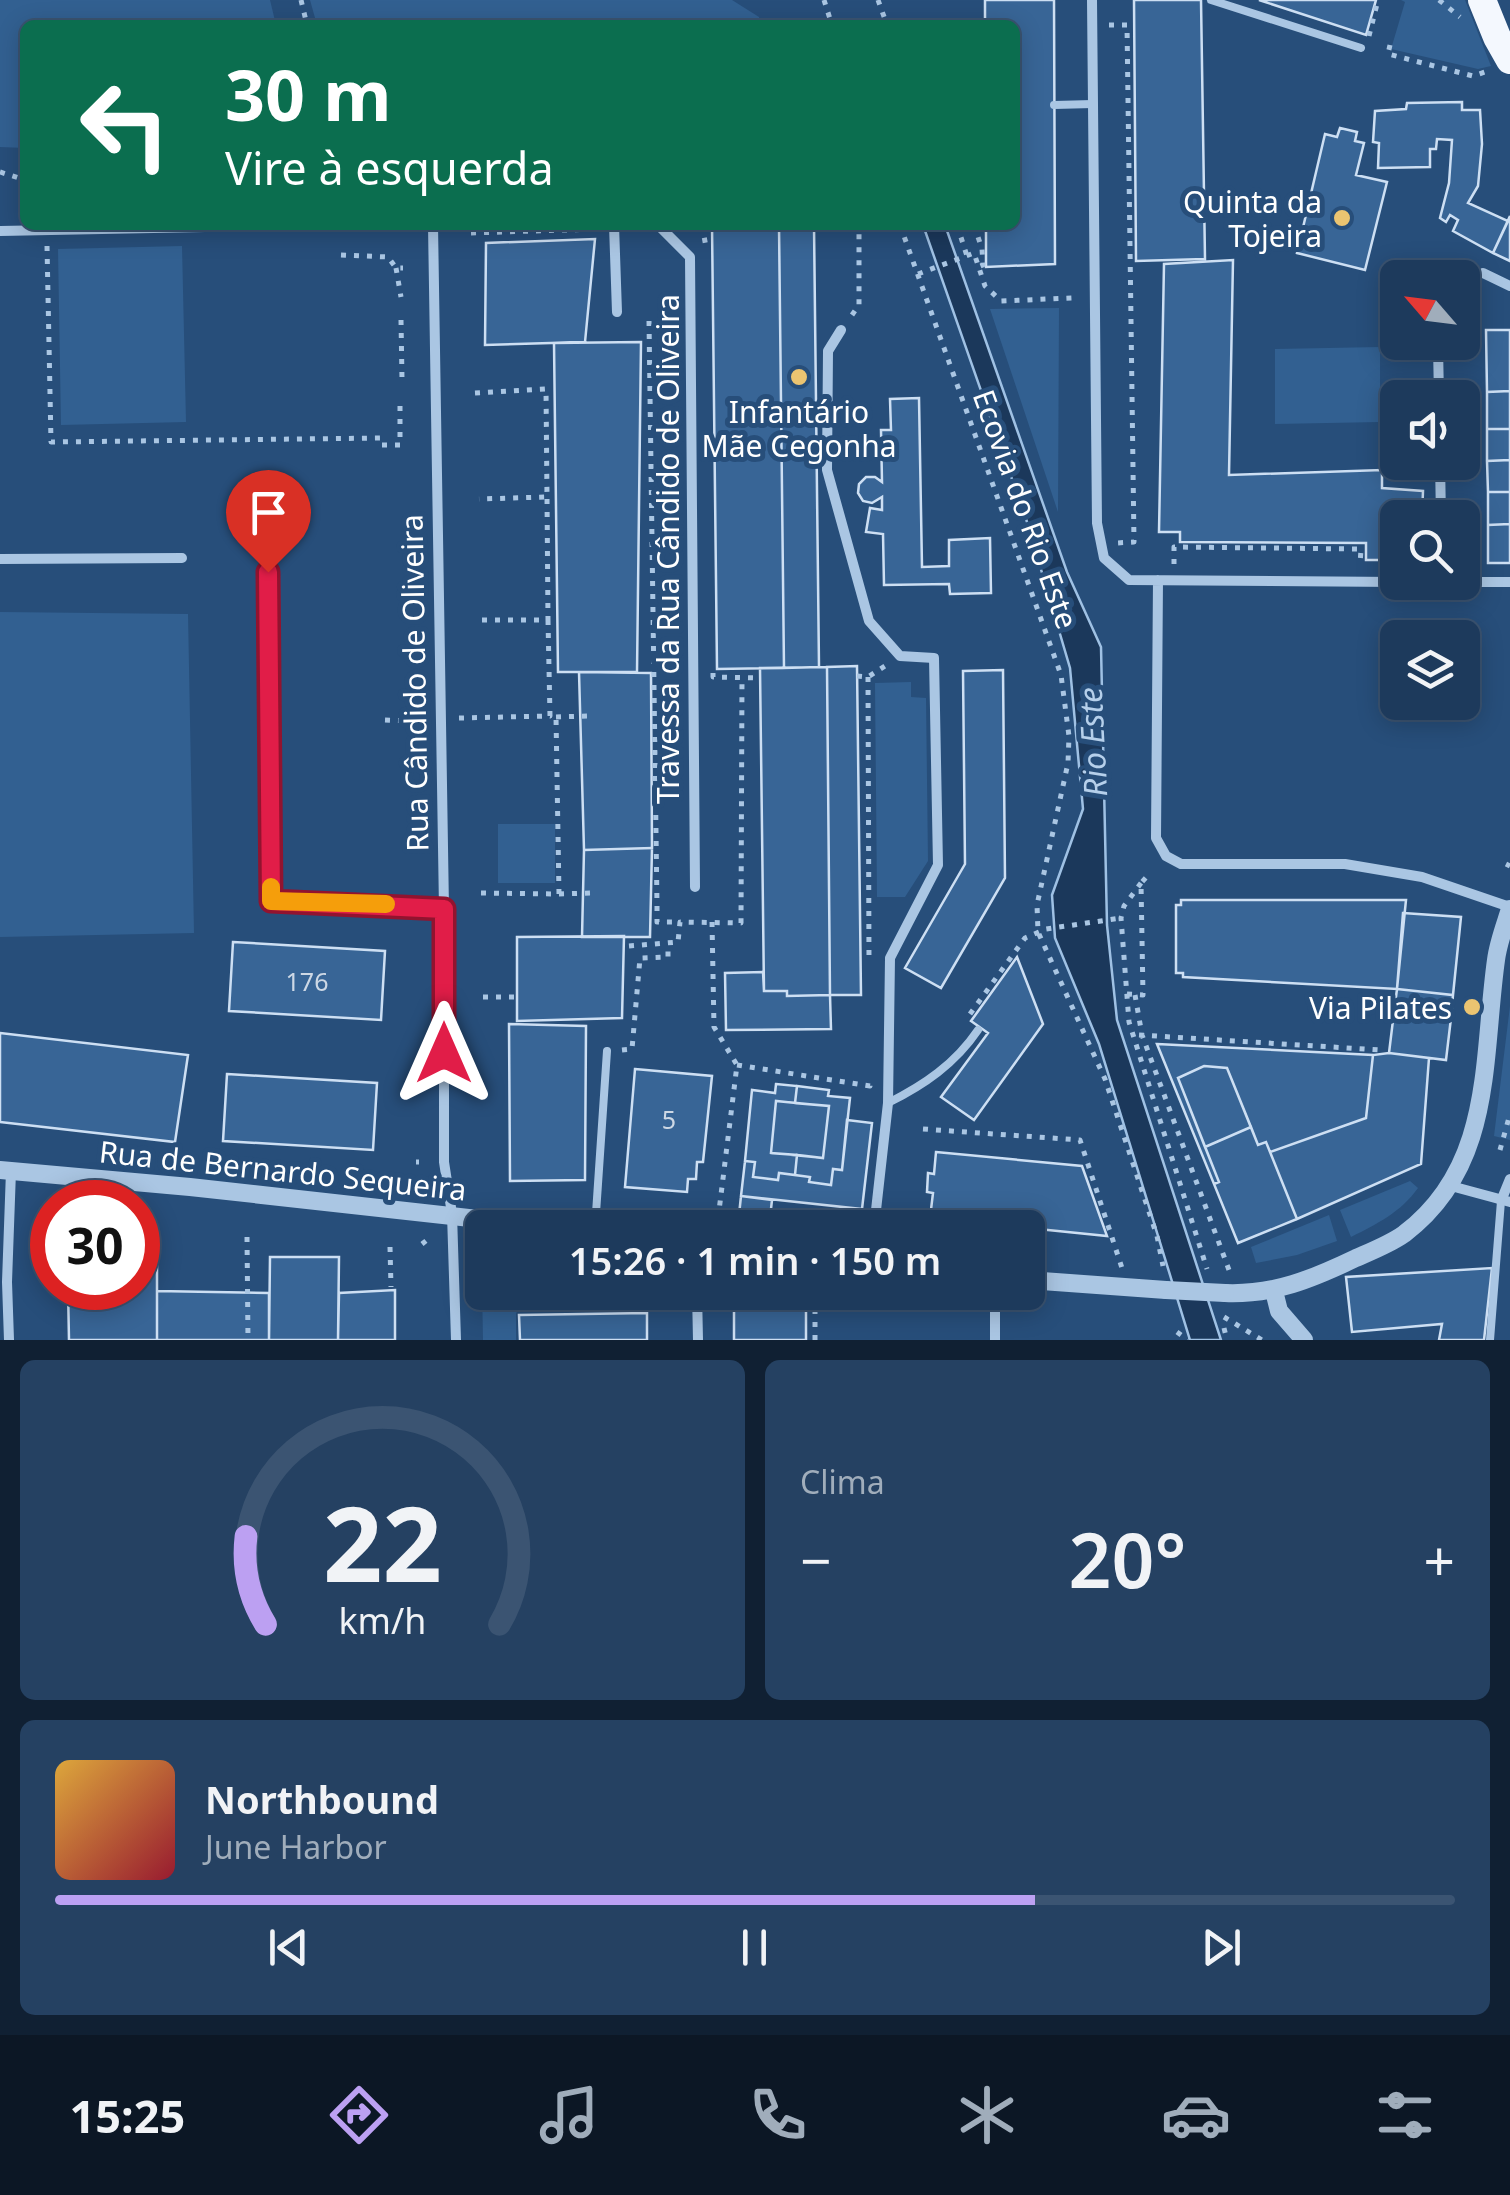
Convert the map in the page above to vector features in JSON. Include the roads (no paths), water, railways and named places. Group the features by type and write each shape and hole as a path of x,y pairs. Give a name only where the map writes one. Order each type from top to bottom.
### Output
{"highway":[{"path":"1482,0 1497,38 1499,66"}],"street":[{"path":"1092,0 1097,523 1104,558 1130,580 1380,582"},
{"path":"0,231 47,230"},
{"name":"Rua Cândido de Oliveira","path":"433,230 444,1162 452,1214 456,1340"},
{"path":"614,230 616,312"},
{"name":"Travessa da Rua Cândido de Oliveira","path":"666,230 690,257 695,887"},
{"path":"1483,273 1510,286"},
{"path":"841,330 828,352 828,470 869,621 900,656 934,658 938,866 890,958 888,1103 876,1210"},
{"path":"0,559 182,558"},
{"path":"1045,1280 1165,1281 1224,1293 1274,1291 1316,1277 1401,1236 1436,1206 1451,1186 1477,1121 1485,1079 1496,955 1510,908 1422,877 1345,864 1180,864 1166,856 1156,838 1158,580"},
{"path":"1480,582 1510,582"},
{"path":"5,1171 3,1282 9,1340"},
{"name":"Rua de Bernardo Sequeira","path":"5,1171 465,1216"},
{"path":"1451,1186 1506,1202 1510,1179"},
{"path":"1274,1291 1279,1311 1304,1340"},
{"path":"697,1310 698,1340"},
{"path":"994,1310 995,1340"}],"lane":[{"path":"1211,0 1360,48"},
{"path":"1054,105 1093,104"},
{"path":"268,572 271,901 444,909"},
{"path":"888,1103 925,1084 966,1048 978,1030"},
{"path":"596,1210 607,1051"},
{"path":"1490,1340 1506,1202"}],"water":[{"name":"Rio Este","path":"925,230 947,230 1067,572 1101,647 1107,925 1117,1020 1221,1340 1190,1340 1099,1044 1055,938 1052,895 1083,809 1070,668 1027,522"}],"place":[{"name":"Quinta da Tojeira","path":"1342,218"},
{"name":"Infantário Mãe Cegonha","path":"799,377"},
{"name":"Via Pilates","path":"1472,1007"}]}
